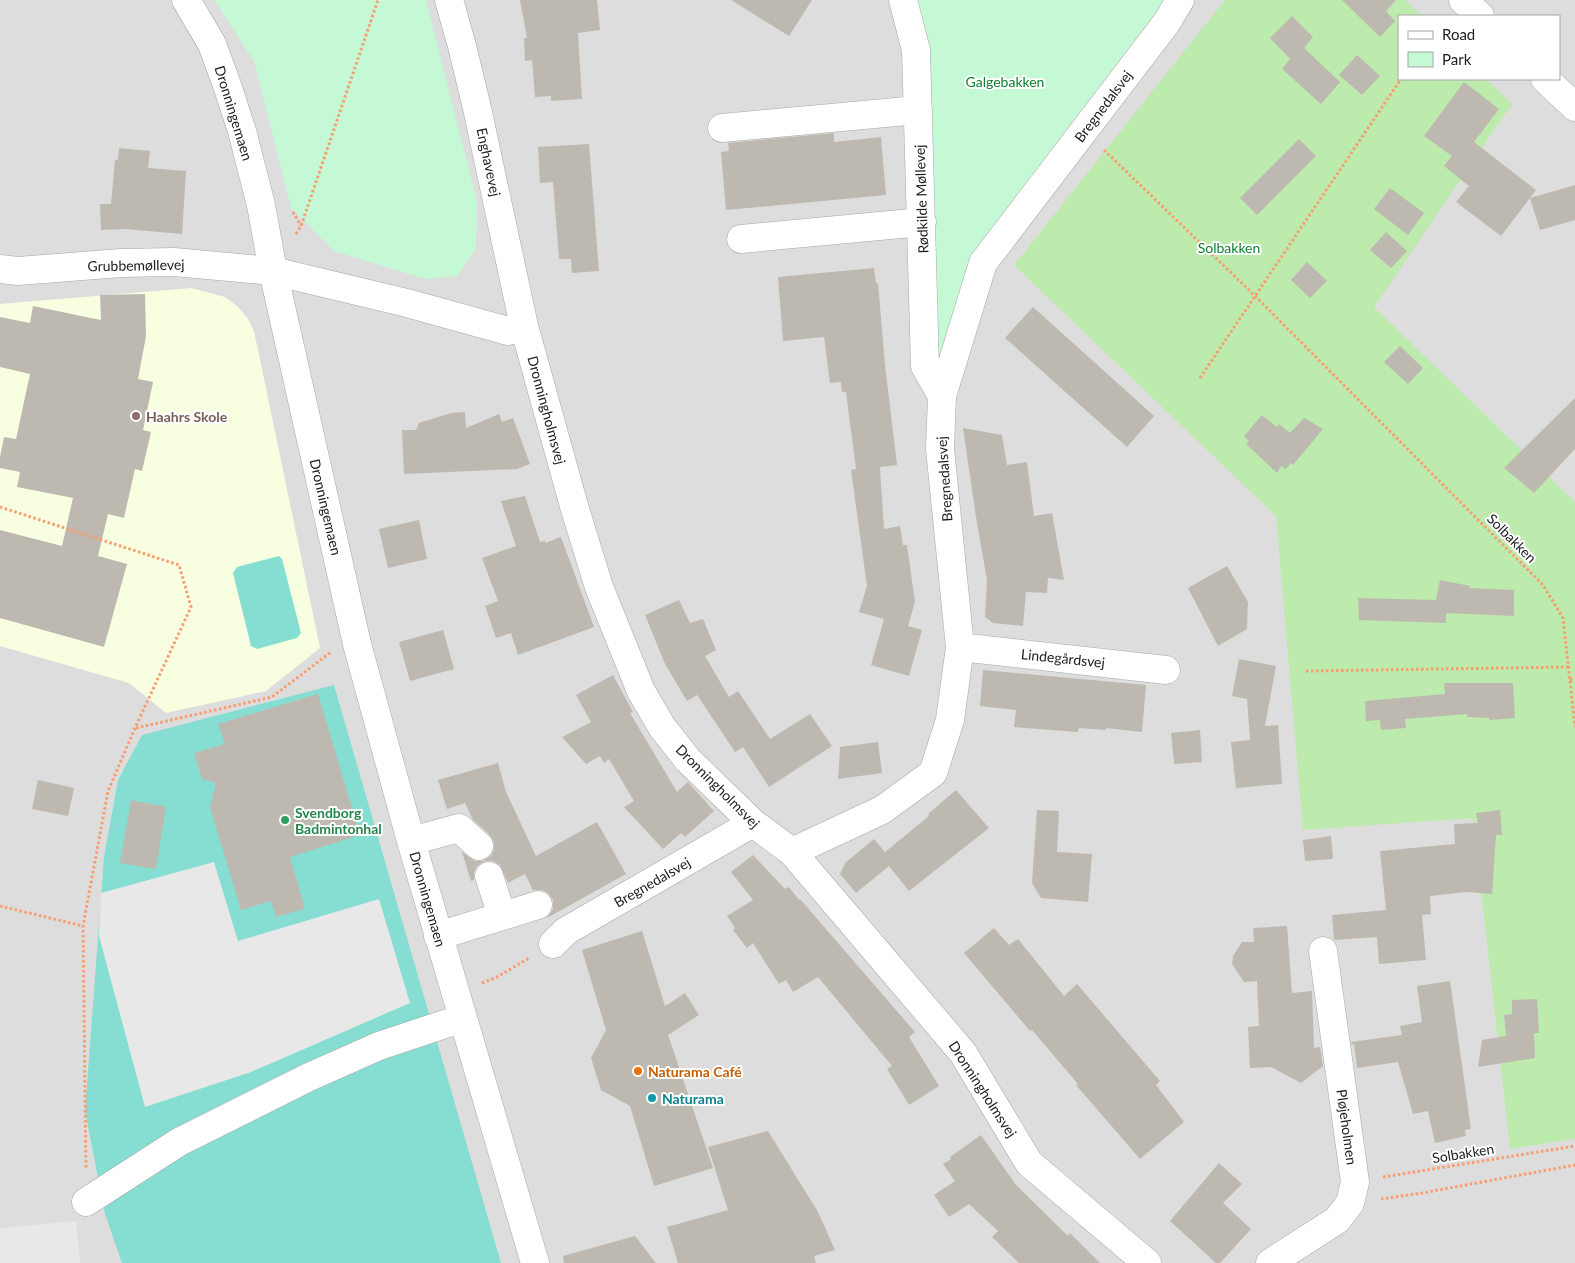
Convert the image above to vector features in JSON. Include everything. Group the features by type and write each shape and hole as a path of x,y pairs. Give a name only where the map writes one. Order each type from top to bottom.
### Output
{"street":[{"name":"Dronningemaen","path":"186,0 212,44 228,84 242,131 254,177 357,644 438,936 535,1263"},
{"name":"Enghavevej","path":"449,0 477,108 524,326"},
{"name":"Rødkilde Møllevej","path":"903,0 916,50 925,366 942,396"},
{"name":"Bregnedalsvej","path":"792,852 882,810 933,773 950,720 960,646 940,449 942,396 983,263 1167,22 1180,0"},
{"path":"1463,0 1479,15"},
{"path":"1546,80 1575,107"},
{"path":"722,128 918,110"},
{"path":"741,239 922,222"},
{"name":"Grubbemøllevej","path":"0,269 18,271 121,263 174,262 273,270"},
{"path":"273,270 508,330 524,326"},
{"name":"Dronningholmsvej","path":"524,326 574,506 599,587 641,691 662,726 688,760 752,823 792,852 963,1053 1030,1163 1147,1263"},
{"name":"Lindegårdsvej","path":"960,646 1166,670"},
{"name":"Bregnedalsvej","path":"553,944 566,931 752,823"},
{"path":"411,841 459,828 479,846"},
{"path":"488,876 502,916"},
{"path":"438,936 538,905"},
{"name":"Pløjeholmen","path":"1323,951 1352,1193"},
{"path":"86,1202 179,1142 309,1077 379,1046 463,1018"},
{"path":"1270,1263 1338,1220 1352,1193"}],"path":[{"path":"273,270 301,226 378,0"},
{"path":"1200,378 1400,80"},
{"name":"Solbakken","path":"1084,130 1254,296 1543,586 1563,618 1575,727"},
{"path":"0,506 179,565 191,607 108,791 83,926 86,1202"},
{"path":"135,728 272,697 330,652 357,644"},
{"path":"1306,671 1568,667"},
{"path":"1570,680 1575,680"},
{"path":"0,906 83,926"},
{"path":"455,991 497,977 553,944"},
{"name":"Solbakken","path":"1352,1193 1575,1146"},
{"path":"1352,1193 1422,1193 1575,1165"}],"shaded area":[{"path":"0,0 1575,0 1575,1263 0,1263"},
{"name":"Haahrs Skole","path":"191,288 225,297 247,317 254,331 320,648 266,691 166,713 129,683 0,646 0,304"},
{"path":"279,556 282,559 301,633 297,638 257,649 251,646 233,573 237,567"},
{"path":"334,685 501,1263 122,1263 105,1214 85,1111 104,857 118,780 142,735"},
{"path":"214,862 238,941 379,899 410,1003 251,1072 145,1107 99,936 101,893"},
{"path":"76,1221 80,1263 0,1263 0,1228"}],"green space":[{"path":"214,0 426,0 477,201 476,249 457,276 425,279 334,251 291,208 254,61"},
{"name":"Galgebakken","path":"909,0 1165,0 977,249 942,359 929,354"},
{"name":"Solbakken","path":"1225,0 1405,0 1421,15 1398,15 1398,80 1487,80 1512,104 1374,307 1575,502 1575,1139 1510,1149 1473,818 1303,830 1276,516 1014,265"}],"building":[{"path":"520,0 597,0 600,30 578,33 582,99 551,101 551,96 535,97 532,60 525,61 524,38 527,38"},
{"path":"731,0 812,0 789,36"},
{"path":"1342,0 1396,0 1386,11 1395,21 1380,37"},
{"path":"1292,16 1313,37 1304,48 1340,82 1321,104 1282,69 1290,59 1270,38"},
{"path":"1357,55 1380,76 1362,95 1339,75"},
{"path":"1464,82 1499,109 1474,142 1536,190 1501,236 1456,202 1469,186 1444,166 1452,156 1424,136"},
{"path":"834,133 834,142 881,137 886,195 726,210 721,152 729,151 728,143"},
{"path":"1299,139 1316,156 1257,215 1240,198"},
{"path":"589,144 599,271 572,273 571,259 559,259 553,182 540,183 538,147"},
{"path":"119,148 150,151 148,168 186,171 182,234 125,229 101,230 100,204 111,204 115,160 118,160"},
{"path":"1575,185 1575,220 1540,230 1530,198"},
{"path":"1390,188 1424,213 1408,235 1374,209"},
{"path":"1386,232 1407,251 1391,268 1370,250"},
{"path":"1307,262 1327,281 1310,298 1291,280"},
{"path":"874,268 876,283 878,283 885,365 897,465 880,467 884,529 900,526 903,545 907,545 915,602 908,626 922,630 909,676 871,665 884,619 859,612 867,586 851,470 856,469 846,392 842,392 841,382 830,383 824,337 783,341 778,277"},
{"path":"145,294 146,336 138,379 153,382 143,430 151,432 142,471 135,469 124,518 108,514 98,556 127,564 104,647 0,618 0,530 62,546 73,498 17,487 20,472 0,468 4,437 16,439 30,374 0,367 0,317 30,323 33,306 101,320 100,295"},
{"path":"1033,307 1154,416 1127,447 1005,338"},
{"path":"1400,346 1423,368 1408,384 1384,362"},
{"path":"1575,398 1575,449 1534,493 1504,468"},
{"path":"465,412 466,428 499,414 502,422 513,418 530,464 517,469 404,474 402,430 416,430 419,423 451,413"},
{"path":"1262,415 1277,427 1279,424 1290,433 1304,418 1323,429 1293,465 1291,463 1286,469 1281,466 1277,473 1246,444 1249,441 1244,436"},
{"path":"963,428 1002,435 1007,465 1027,462 1034,516 1052,513 1064,580 1048,578 1047,593 1026,592 1023,626 993,623 985,617 987,580"},
{"path":"525,496 540,542 545,541 545,543 561,537 594,627 518,655 511,633 496,638 485,606 498,601 482,558 516,546 501,501"},
{"path":"419,520 427,559 388,568 379,529"},
{"path":"1227,566 1248,602 1247,629 1218,646 1188,588"},
{"path":"1440,580 1470,586 1469,588 1514,590 1514,616 1446,613 1446,623 1359,620 1358,598 1436,600"},
{"path":"679,600 690,623 703,619 716,650 705,656 729,697 738,691 770,739 810,714 832,746 769,787 743,747 735,752 697,695 687,701 665,664 645,615"},
{"path":"443,630 454,669 410,681 399,642"},
{"path":"1239,659 1276,666 1265,726 1278,725 1282,784 1236,788 1231,742 1250,740 1247,699 1232,696"},
{"path":"983,670 1146,685 1142,732 1106,728 1106,730 1079,728 1078,732 1014,727 1016,710 980,706"},
{"path":"613,675 633,712 630,713 677,792 688,782 714,811 685,837 681,833 663,849 624,807 634,801 609,759 604,763 600,756 586,764 562,737 591,722 576,695"},
{"path":"1444,683 1513,683 1515,718 1489,720 1489,718 1467,717 1467,714 1405,719 1406,728 1381,730 1380,720 1366,721 1365,701 1445,694"},
{"name":"Svendborg Badmintonhal","path":"318,694 360,835 290,857 305,909 276,917 271,901 241,910 210,807 216,783 202,779 194,753 225,744 218,724"},
{"path":"1200,730 1202,762 1174,764 1171,733"},
{"path":"878,742 882,773 838,779 840,747"},
{"path":"498,763 506,792 536,856 597,822 626,874 547,918 553,909 553,900 548,893 542,890 533,890 525,874 508,883 500,865 493,861 485,861 477,866 474,872 474,880 471,881 462,852 475,861 483,861 491,856 494,850 494,842 489,834 473,820 465,803 447,809 438,780"},
{"path":"38,780 74,788 68,816 32,809"},
{"path":"956,790 989,828 909,891 889,866 856,893 840,874 845,863 874,839 885,852 929,816 928,814"},
{"path":"131,800 166,807 156,869 120,863"},
{"path":"1037,810 1059,811 1057,852 1092,854 1088,902 1041,898 1032,883"},
{"path":"1500,810 1502,835 1496,835 1492,894 1466,892 1430,896 1431,914 1422,915 1426,960 1379,964 1377,937 1334,940 1332,915 1386,910 1380,851 1455,844 1454,824 1478,823 1476,813"},
{"path":"1331,836 1333,859 1305,861 1303,840"},
{"path":"753,855 785,889 789,887 800,899 915,1032 909,1037 939,1086 909,1105 887,1069 892,1066 818,977 793,992 786,980 779,984 753,943 747,948 733,930 735,928 727,916 753,900 731,872"},
{"path":"1287,926 1292,993 1312,991 1314,1048 1320,1047 1323,1066 1301,1083 1271,1067 1250,1068 1248,1027 1259,1026 1257,981 1244,982 1232,964 1233,956 1242,942 1254,942 1253,928"},
{"path":"994,928 1009,945 1018,939 1064,996 1077,984 1160,1081 1156,1085 1184,1122 1140,1159 1076,1085 1078,1084 1032,1030 1030,1031 964,953"},
{"path":"642,931 665,1006 685,993 699,1015 668,1035 713,1168 654,1186 630,1106 601,1090 591,1058 606,1030 582,950"},
{"path":"1450,981 1471,1129 1465,1130 1466,1136 1435,1143 1428,1111 1413,1114 1398,1062 1357,1068 1354,1043 1352,1045 1351,1042 1402,1035 1400,1026 1422,1022 1417,986"},
{"path":"1537,999 1539,1033 1534,1033 1535,1058 1478,1067 1482,1040 1506,1036 1504,1015 1512,1014 1512,1000"},
{"path":"768,1131 818,1212 835,1250 814,1256 816,1263 678,1263 667,1227 728,1210 708,1147"},
{"path":"981,1135 1016,1185 1068,1236 1070,1233 1100,1263 1019,1263 992,1237 998,1231 969,1204 949,1217 934,1195 955,1181 943,1164"},
{"path":"1219,1163 1242,1184 1223,1203 1251,1229 1220,1263 1216,1263 1170,1221"},
{"path":"635,1236 656,1263 564,1263 563,1256"}],"place":[{"name":"Haahrs Skole","path":"136,416"},
{"name":"Svendborg Badmintonhal","path":"285,820"},
{"name":"Naturama Café","path":"638,1071"},
{"name":"Naturama","path":"652,1098"}]}
